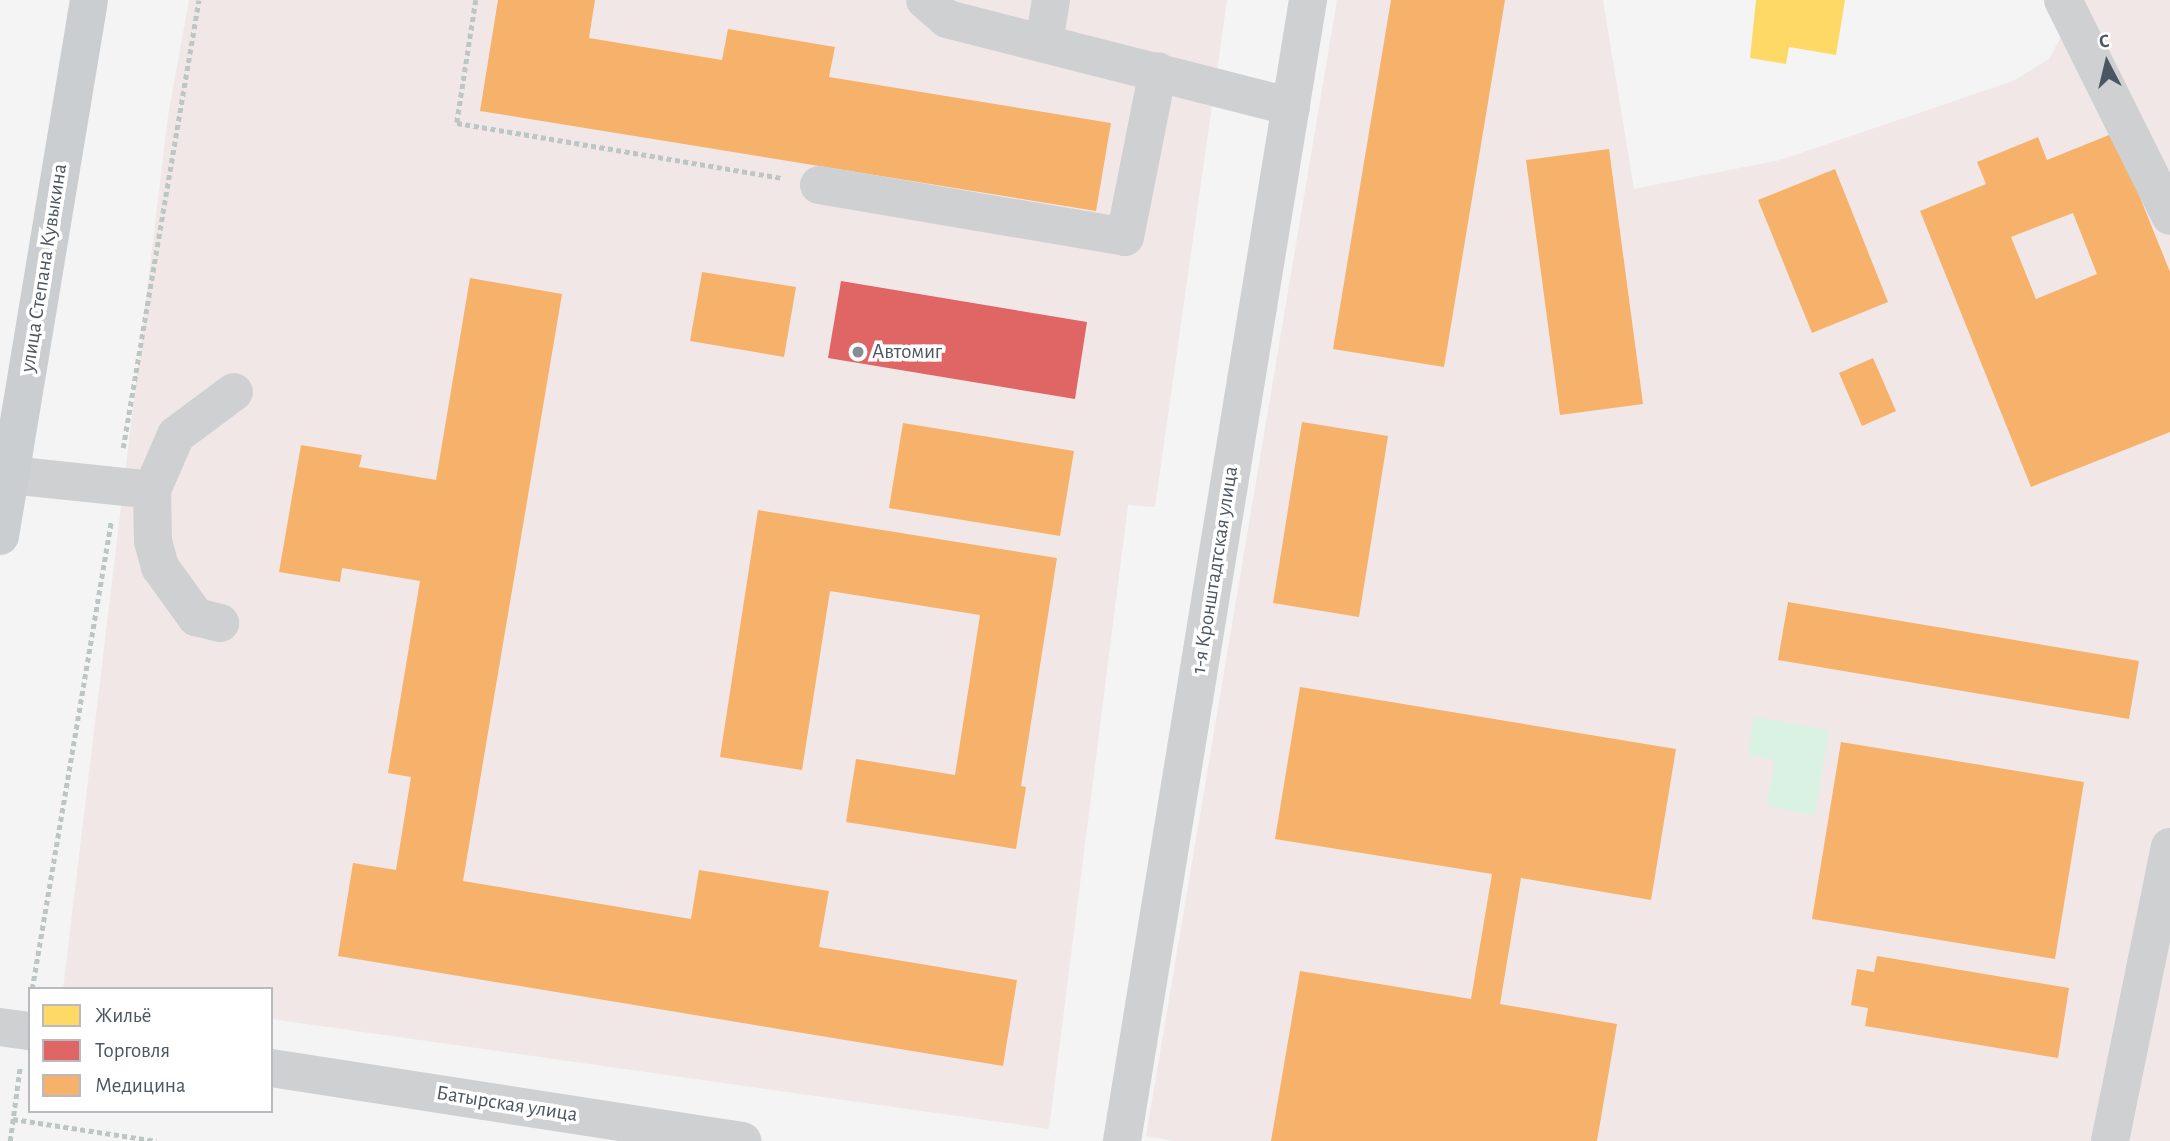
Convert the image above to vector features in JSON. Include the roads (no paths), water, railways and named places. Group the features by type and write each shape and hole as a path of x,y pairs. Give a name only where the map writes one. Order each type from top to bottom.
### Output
{"main road":[{"name":"улица Степана Кувыкина","path":"0,536 10,475 9,429 89,0"}],"street":[{"path":"925,0 947,19 1291,107"},
{"path":"1044,43 1051,0"},
{"name":"1-я Кронштадтская улица","path":"1122,1141 1308,0"},
{"path":"2063,0 2170,216"},
{"path":"819,184 1125,237 1158,71"},
{"path":"220,623 196,617 160,567 153,541 152,490 176,435 234,391"},
{"path":"10,475 152,490"},
{"path":"2110,1141 2170,848"},
{"name":"Батырская улица","path":"273,1068 542,1126 742,1141"}],"place":[{"name":"Автомиг","path":"858,352"}]}
